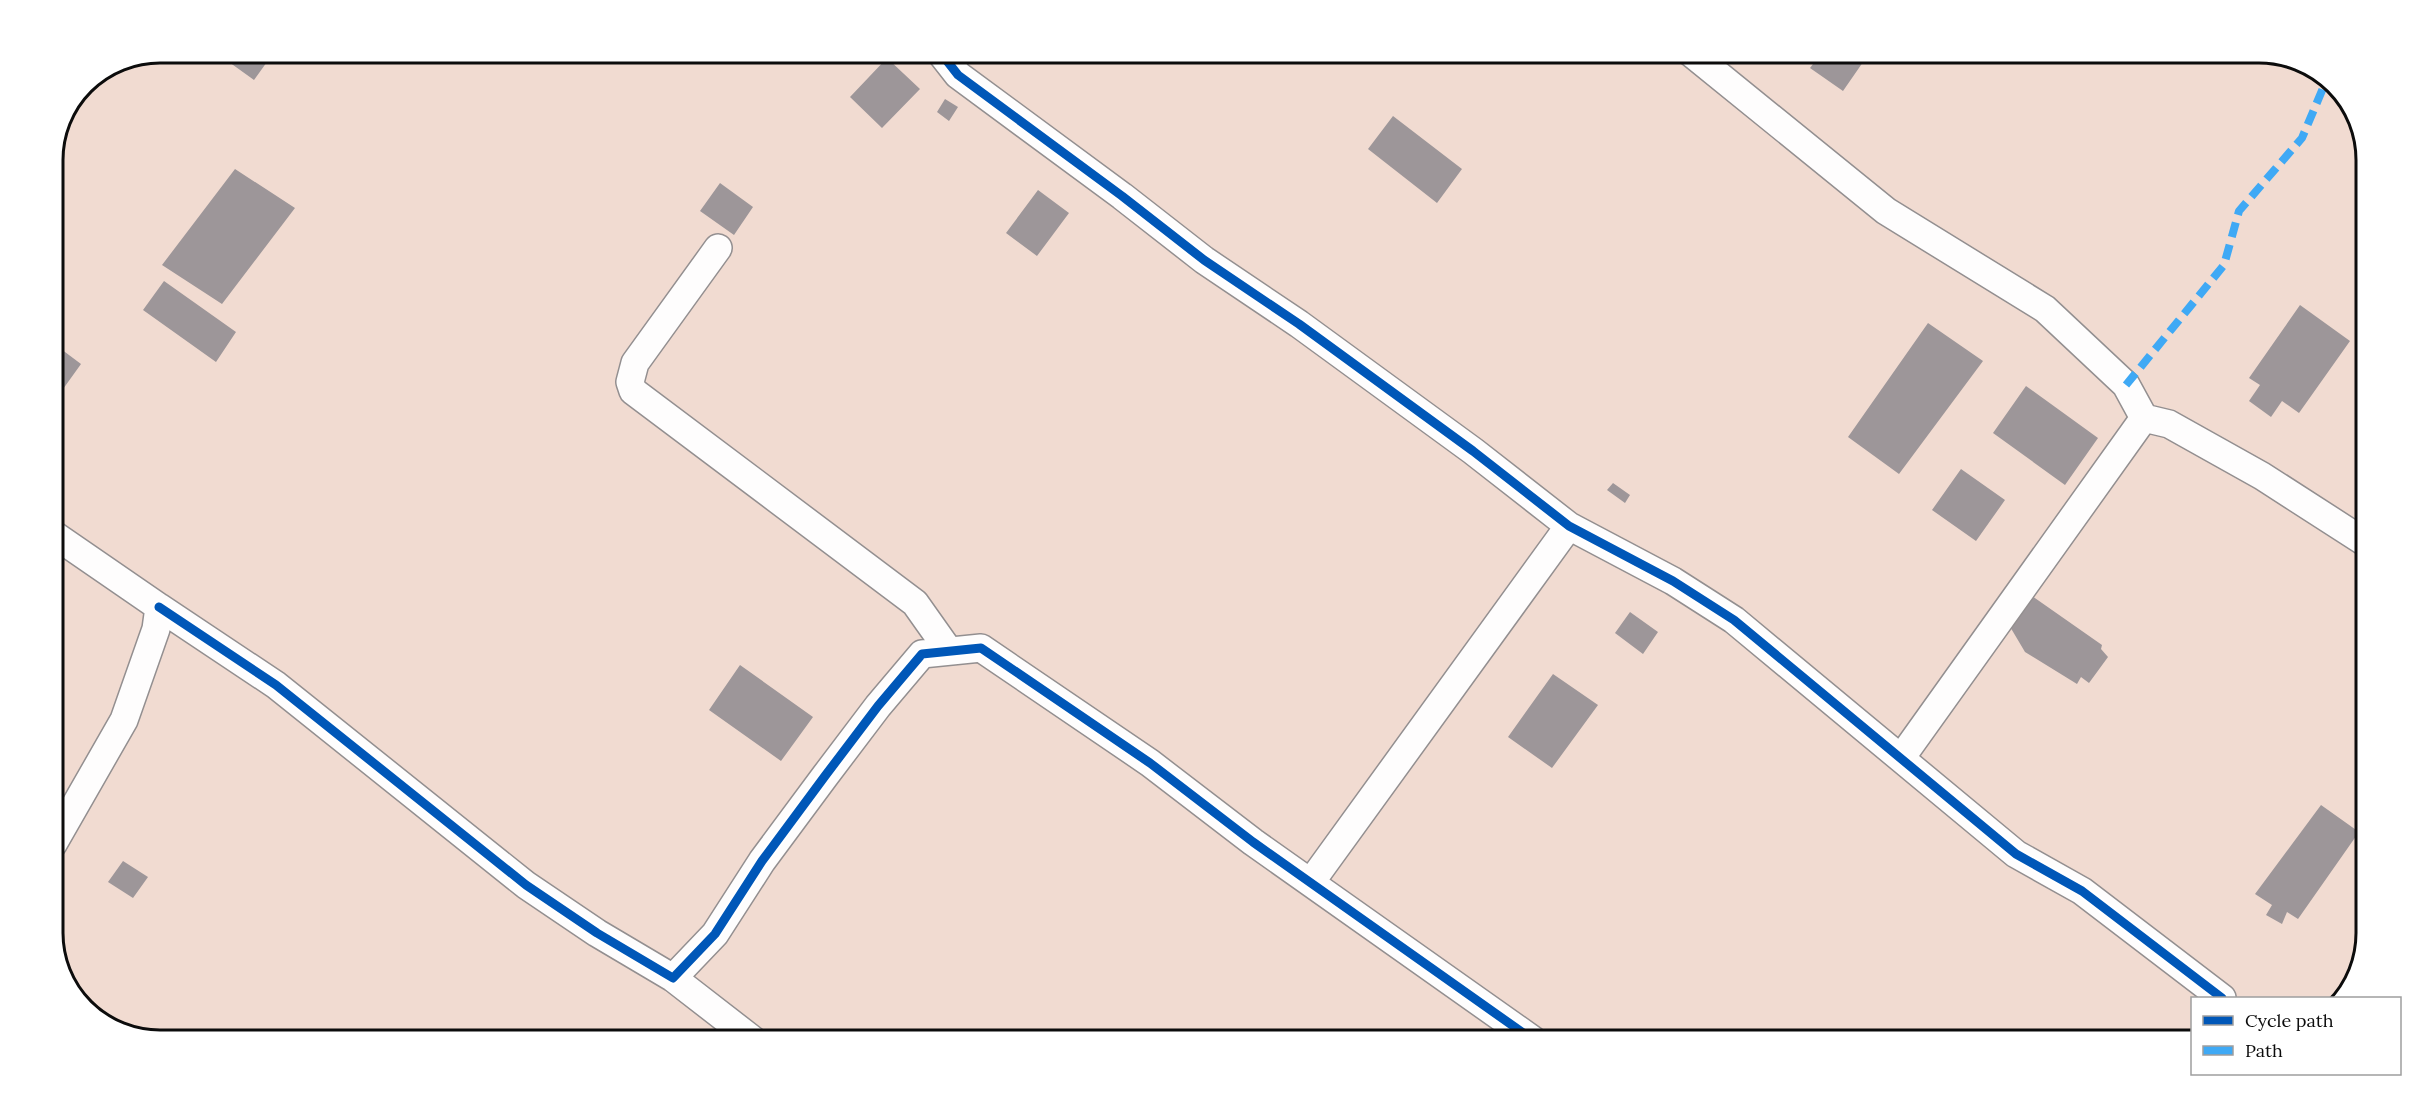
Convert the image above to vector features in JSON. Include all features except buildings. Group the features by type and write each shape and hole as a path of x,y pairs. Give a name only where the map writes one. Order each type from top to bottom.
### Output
{"street":[{"path":"949,63 958,75 1204,260 1386,387 1569,526 1673,581 1734,620 2016,854 2082,891 2219,997"},
{"path":"1704,63 1886,211 2045,309 2126,385 2144,417 2169,424 2262,476 2356,537"},
{"path":"718,248 635,363 630,382 633,391 915,603 949,651"},
{"path":"1901,758 2144,417"},
{"path":"1311,882 1569,526"},
{"path":"63,541 276,685 526,885 597,933 673,978 739,1030"},
{"path":"63,827 124,720 156,629 159,607"},
{"path":"673,978 715,934 762,861 878,706 922,654 981,648 1150,763 1253,842 1518,1030"}],"shaded area":[{"path":"160,63 2259,63 2296,70 2318,83 2336,101 2349,123 2356,153 2356,933 2349,970 2331,997 2191,997 2191,1030 160,1030 123,1023 101,1010 83,992 68,964 63,940 63,153 66,135 83,101 111,76 129,68"}],"marked path":[{"path":"2126,385 2224,265 2239,211 2302,138 2323,87"}],"cycle path":[{"path":"949,63 958,75 1122,196 1204,260 1299,324 1473,451 1569,526 1673,581 1734,620 2016,854 2082,891 2221,997"},
{"path":"159,607 276,685 526,885 597,933 673,978 715,934 762,861 878,706 922,654 981,648 1150,763 1253,842 1519,1030"}]}
